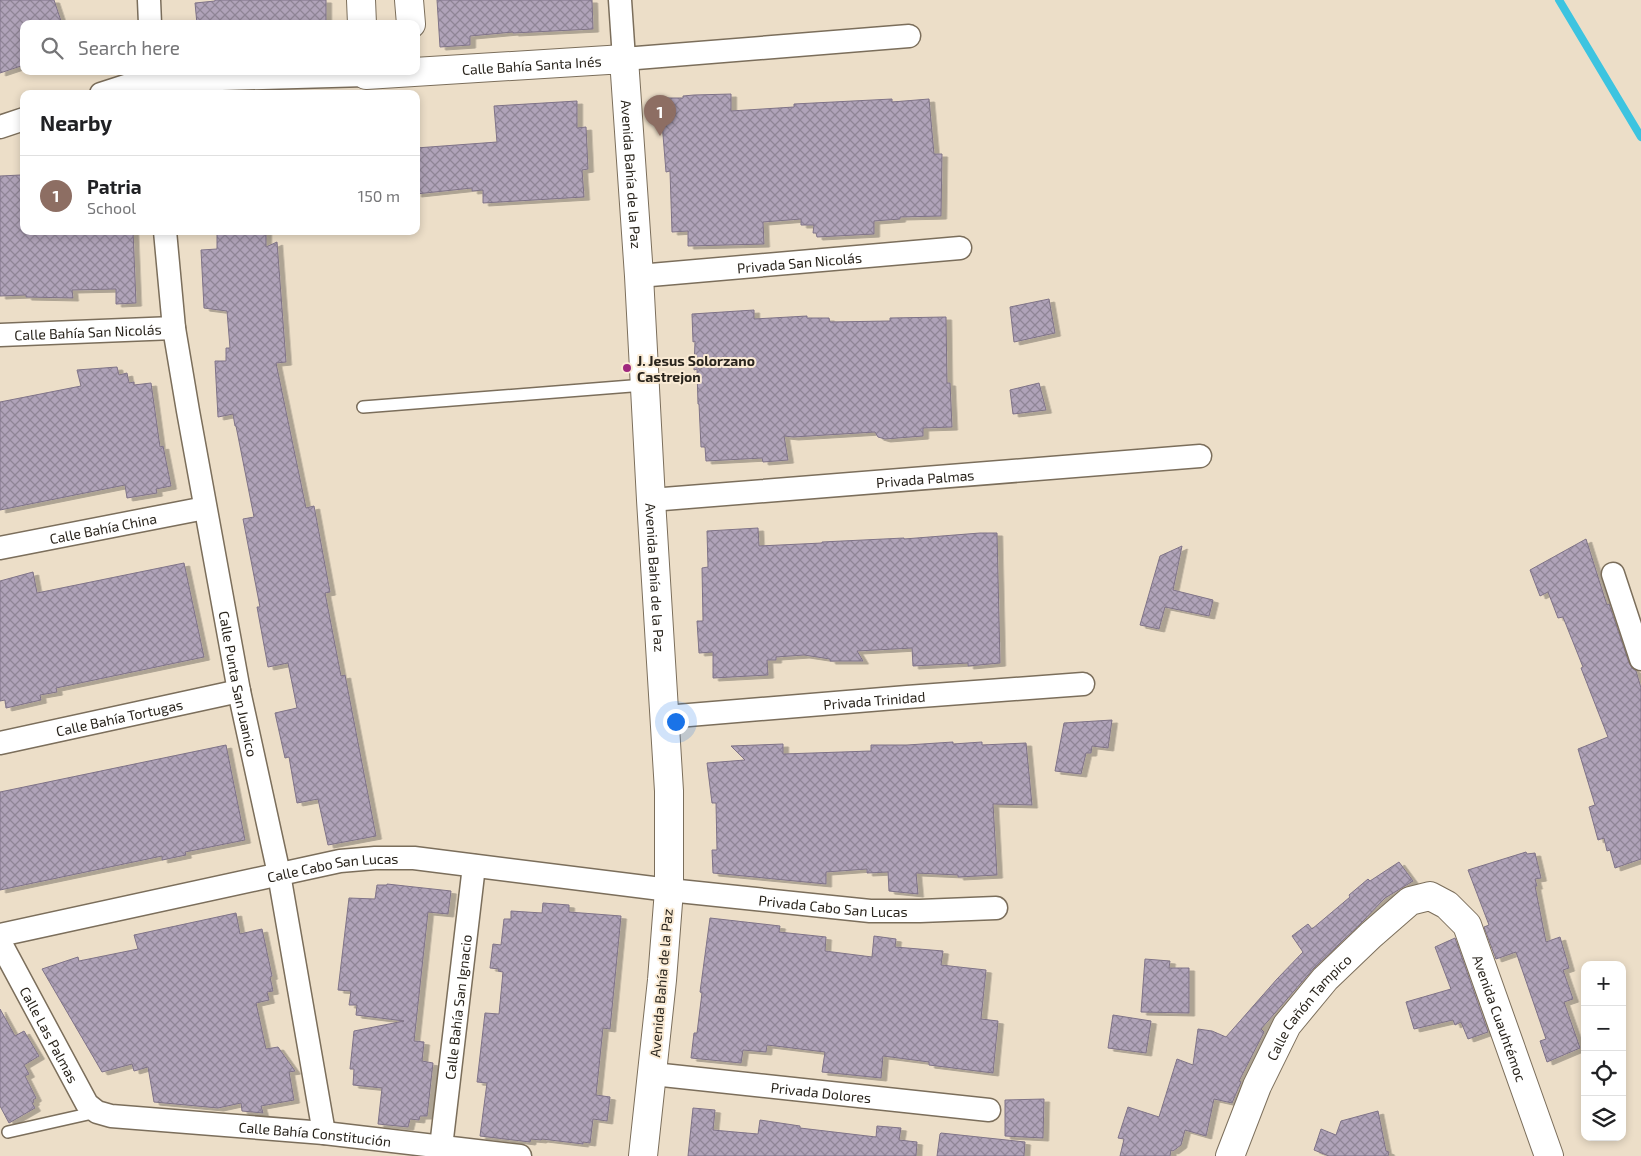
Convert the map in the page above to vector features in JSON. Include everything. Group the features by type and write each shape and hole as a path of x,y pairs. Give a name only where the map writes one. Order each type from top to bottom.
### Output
{"main road":[{"path":"361,0 362,20"},
{"path":"409,0 411,20"},
{"name":"Calle Bahía Santa Inés","path":"420,72 624,59"},
{"name":"Avenida Bahía de la Paz","path":"624,59 639,276 650,500 669,791 669,890 653,1074 643,1156"},
{"name":"Calle Cañón Tampico","path":"1230,1156 1257,1086 1287,1025 1325,979 1371,935 1410,901 1430,896"},
{"name":"Avenida Cuauhtémoc","path":"1430,896 1446,905 1467,925 1549,1156"}],"street":[{"path":"149,0 150,20"},
{"name":"Avenida Bahía de la Paz","path":"620,0 624,59"},
{"name":"Calle Bahía Santa Inés","path":"624,59 909,36"},
{"name":"Calle Bahía Santa Inés","path":"154,82 319,75"},
{"path":"113,90 132,84 154,82"},
{"path":"0,127 20,120"},
{"name":"Calle Punta San Juanico","path":"165,235 174,328 205,508 239,691 279,874 324,1133"},
{"name":"Privada San Nicolás","path":"639,276 960,248"},
{"name":"Calle Bahía San Nicolás","path":"0,335 174,328"},
{"name":"Privada Palmas","path":"650,500 1200,456"},
{"name":"Calle Bahía China","path":"0,548 205,508"},
{"path":"1613,574 1641,659"},
{"name":"Privada Trinidad","path":"665,717 1083,684"},
{"name":"Calle Bahía Tortugas","path":"0,743 239,691"},
{"name":"Calle Cabo San Lucas","path":"0,935 340,861 375,858 414,858 669,890"},
{"name":"Calle Bahía San Ignacio","path":"441,1147 474,866"},
{"name":"Privada Cabo San Lucas","path":"669,890 870,911 920,912 996,908"},
{"name":"Calle Las Palmas","path":"0,942 87,1104 104,1114"},
{"name":"Privada Dolores","path":"653,1074 990,1110"},
{"name":"Calle Bahía Constitución","path":"104,1114 324,1133 520,1156"}],"lane":[{"path":"363,407 644,385"},
{"path":"8,1132 104,1114"}],"building":[{"path":"0,0 54,0 61,20 20,20 20,66 0,73"},
{"path":"326,0 326,20 197,20 195,3 215,1"},
{"path":"437,0 592,0 593,29 513,32 470,36 470,45 440,47"},
{"path":"731,94 731,111 794,107 794,104 892,99 892,102 929,99 934,154 942,154 941,216 900,217 900,219 874,221 874,234 817,237 816,233 813,233 814,225 801,225 801,219 763,222 764,244 688,246 688,231 672,232 670,171 666,172 660,98"},
{"path":"577,101 577,128 586,127 588,169 582,170 584,197 483,203 483,190 472,191 472,188 420,194 420,148 497,142 494,106"},
{"path":"20,175 20,235 133,235 136,303 116,304 116,289 72,290 73,298 26,297 26,295 0,296 0,176"},
{"path":"217,235 266,235 266,247 277,242 286,362 276,363 306,508 314,506 330,592 325,593 341,676 345,675 376,836 328,845 318,799 297,803 289,757 285,758 275,713 297,708 288,663 268,667 257,607 260,607 243,519 254,517 236,426 233,414 218,417 215,361 226,361 226,348 230,348 227,311 204,308 201,250 217,249"},
{"path":"1049,299 1055,333 1014,342 1010,307"},
{"path":"754,310 754,319 807,316 807,318 829,318 830,322 890,321 890,318 946,317 947,383 950,383 952,427 923,428 923,436 885,439 878,437 875,432 784,436 788,460 763,462 762,458 706,461 705,447 701,447 697,369 694,370 695,341 693,342 692,314"},
{"path":"117,367 119,375 127,373 129,383 134,382 134,385 151,383 160,447 163,446 171,486 156,489 157,493 127,498 125,485 0,510 0,402 81,386 77,370"},
{"path":"1039,383 1046,410 1013,414 1010,390"},
{"path":"758,528 759,546 997,533 1000,663 968,666 968,663 913,666 912,648 857,651 863,661 830,661 830,659 804,655 776,657 776,660 767,660 768,675 713,678 713,652 699,653 697,621 703,621 702,568 708,567 707,531"},
{"path":"1586,539 1607,605 1609,604 1629,663 1636,671 1641,688 1641,859 1615,868 1610,850 1607,851 1604,838 1598,840 1589,807 1595,805 1578,749 1608,737 1563,617 1558,618 1548,592 1540,596 1530,570"},
{"path":"1182,546 1173,590 1213,600 1209,616 1165,607 1159,629 1140,625 1160,556"},
{"path":"184,563 204,657 56,688 57,692 40,695 41,700 6,708 5,700 0,701 0,581 33,572 37,593"},
{"path":"1112,720 1108,748 1092,746 1091,753 1086,753 1081,774 1055,771 1064,723"},
{"path":"953,742 953,744 982,742 982,745 1026,743 1032,805 993,804 997,875 958,877 958,875 916,873 918,894 889,891 888,872 867,873 867,869 826,872 826,884 713,873 712,850 717,850 716,803 712,803 707,763 745,760 731,746 783,744 783,754 871,751 871,745"},
{"path":"226,745 245,840 185,852 186,855 162,860 162,856 0,890 0,792"},
{"path":"1526,852 1527,854 1535,853 1541,878 1535,879 1537,886 1535,886 1546,942 1560,937 1569,968 1563,970 1573,999 1564,1002 1580,1048 1547,1062 1540,1041 1546,1039 1516,952 1496,959 1484,927 1489,925 1468,870"},
{"path":"1399,862 1413,881 1385,898 1314,968 1261,1029 1264,1032 1239,1081 1241,1082 1232,1103 1214,1099 1206,1136 1185,1130 1181,1145 1173,1151 1171,1150 1170,1156 1120,1156 1124,1139 1118,1138 1128,1107 1159,1117 1177,1059 1193,1065 1198,1029 1212,1031 1226,1037 1303,952 1292,936 1308,924 1312,929 1368,879 1370,881"},
{"path":"387,884 451,891 448,914 428,912 414,1041 424,1042 422,1061 433,1063 427,1116 420,1116 419,1120 410,1119 408,1127 378,1124 382,1088 353,1085 354,1069 350,1069 354,1031 404,1021 356,1015 357,1005 349,1005 351,991 338,990 349,898 375,899 377,885"},
{"path":"543,903 569,905 569,912 621,916 610,1029 603,1028 596,1095 610,1097 607,1121 593,1119 590,1143 583,1142 583,1144 542,1139 531,1139 530,1142 480,1136 487,1083 477,1082 485,1013 499,1014 503,972 498,971 499,969 490,968 493,944 501,945 504,919 511,919 511,911 542,913"},
{"path":"236,913 240,934 262,929 272,976 270,977 273,991 267,992 269,1000 256,1003 266,1049 278,1047 295,1071 289,1072 294,1100 261,1106 263,1113 242,1111 241,1103 218,1108 154,1102 148,1067 134,1071 132,1064 102,1072 42,969 78,957 79,961 138,949 134,935"},
{"path":"710,918 780,926 779,932 826,937 825,951 872,957 874,936 896,939 895,947 943,951 941,965 986,970 981,1019 998,1021 993,1073 929,1065 929,1062 883,1056 881,1078 822,1072 825,1052 767,1045 766,1052 743,1050 741,1063 691,1058 694,1033 697,1033 702,993 700,992"},
{"path":"1455,938 1488,1032 1468,1039 1461,1022 1455,1025 1453,1020 1414,1029 1406,1002 1451,989 1435,947"},
{"path":"1145,959 1170,961 1169,968 1189,968 1189,1013 1141,1012"},
{"path":"0,1009 15,1036 24,1031 39,1056 24,1065 29,1074 25,1076 36,1098 32,1103 35,1108 9,1123 0,1106"},
{"path":"1113,1015 1151,1021 1146,1053 1108,1048"},
{"path":"1044,1099 1043,1138 1005,1136 1005,1100"},
{"path":"693,1108 715,1110 713,1130 758,1134 760,1120 800,1126 800,1128 876,1137 877,1126 901,1128 899,1140 917,1142 916,1156 688,1156"},
{"path":"1378,1111 1386,1151 1389,1152 1388,1156 1329,1156 1314,1150 1321,1129 1336,1135 1341,1121"},
{"path":"941,1133 1025,1142 1024,1156 937,1156"}],"waterway":[{"path":"1559,0 1641,137"}],"place":[{"name":"Patria","path":"660,136"},
{"name":"J. Jesus Solorzano Castrejon","path":"627,368"}]}
